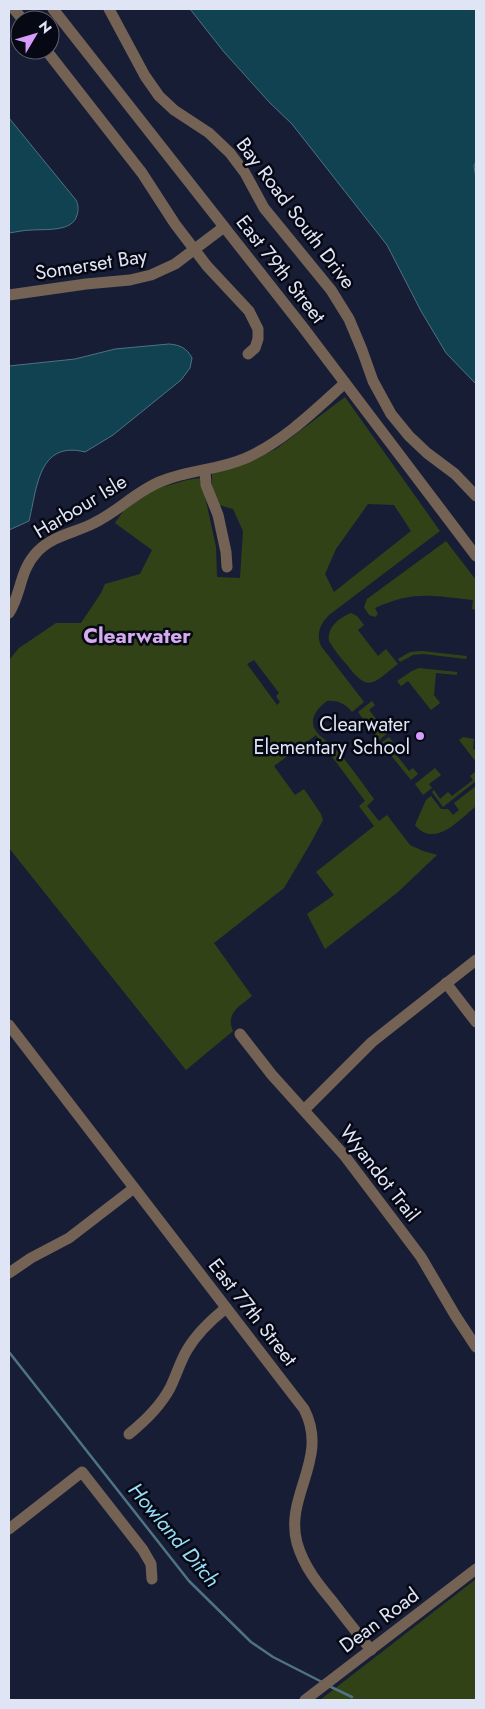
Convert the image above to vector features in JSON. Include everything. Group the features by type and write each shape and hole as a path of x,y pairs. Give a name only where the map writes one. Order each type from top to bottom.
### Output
{"street":[{"name":"East 79th Street","path":"53,9 345,383 476,556"},
{"name":"Bay Road South Drive","path":"109,9 145,76 159,96 174,110 209,133 230,153 245,173 264,208 331,290 349,319 373,381 391,414 409,436 427,453 455,474 476,496"},
{"path":"54,60 142,173 175,224 207,266 246,306 258,329 258,339 255,348 248,354"},
{"name":"Somerset Bay","path":"9,295 147,276 171,266 224,227"},
{"name":"Harbour Isle","path":"9,613 15,602 21,578 28,563 48,543 62,535 102,519 134,495 159,481 236,462 266,448 287,434 345,383"},
{"path":"205,470 206,485 218,515 226,552 227,567"},
{"path":"304,1110 372,1042 476,960"},
{"path":"446,983 476,1022"},
{"name":"East 77th Street","path":"9,1025 299,1402 310,1421 313,1447 298,1501 296,1514 297,1543 311,1574 371,1650"},
{"name":"Wyandot Trail","path":"240,1034 272,1075 344,1155 421,1257 476,1347"},
{"path":"9,1273 31,1258 69,1238 134,1188"},
{"path":"129,1434 152,1414 163,1400 186,1352 199,1333 226,1308"},
{"path":"9,1529 82,1472 143,1550 151,1564 152,1579"},
{"name":"Dean Road","path":"309,1697 476,1569"}],"green space":[{"path":"345,397 440,531 329,615 323,622 319,633 321,646 364,702 352,712 341,703 327,701 317,711 313,720 317,733 342,756 374,799 367,806 379,821 387,815 410,845 437,855 398,892 325,949 307,914 334,895 316,872 374,826 359,806 365,801 316,735 274,766 295,795 304,789 323,820 284,888 214,943 252,996 235,1010 232,1015 231,1025 233,1031 186,1070 9,848 9,660 19,648 56,623 81,623 105,584 140,574 152,550 115,523 124,510 156,489 201,478 216,547 217,577 240,578 243,531 233,509 219,505 212,486 212,471 238,466 276,449","holes":["368,504 394,505 411,531 334,592 325,574 336,549","254,660 279,693 276,696 280,702 277,705 247,664"]},
{"path":"446,541 476,580 476,610 472,609 473,600 424,596 389,602 375,608 378,614 375,617 369,615 364,607 367,599"},
{"path":"351,613 357,616 364,625 358,630 378,656 386,649 398,664 372,682 361,680 355,675 329,641 332,627"},
{"path":"422,651 467,656 466,659 423,654 413,655 400,662 398,659 410,652"},
{"path":"419,668 457,672 457,675 436,673 434,695 440,703 431,710 408,681 401,686 397,681"},
{"path":"372,701 375,705 369,710 377,720 369,727 358,712"},
{"path":"396,718 400,723 379,740 371,729 379,723 383,727"},
{"path":"389,737 395,745 391,748 409,771 413,768 418,774 411,780 381,743"},
{"path":"463,737 474,739 473,749 476,750 476,762 459,740"},
{"path":"435,768 441,775 429,784 432,788 423,795 415,784"},
{"path":"476,771 476,781 443,807 432,792 434,790 440,799 448,792 452,796 473,780 470,776"},
{"path":"476,786 476,806 455,824 439,833 431,834 423,832 415,825 426,800 431,796 441,809 448,809 453,815 459,810 454,803"},
{"path":"476,1579 476,1700 320,1700"}],"water":[{"path":"190,9 476,9 476,161 474,166 476,179 476,384 446,353 421,311 387,245 292,124 270,103 224,52"},
{"path":"9,118 76,200 78,213 74,220 65,227 9,233"},
{"path":"169,344 183,348 192,358 190,368 181,380 113,435 85,452 69,450 58,453 49,460 42,470 38,482 29,521 9,530 9,366 75,359 115,349"}],"waterway":[{"name":"Howland Ditch","path":"9,1352 189,1581 251,1642 273,1657 322,1682"},
{"name":"Howland Ditch","path":"329,1686 352,1697"}],"place":[{"name":"Clearwater Elementary School","path":"420,736"}],"district":[{"name":"Clearwater","path":"137,636"}]}
